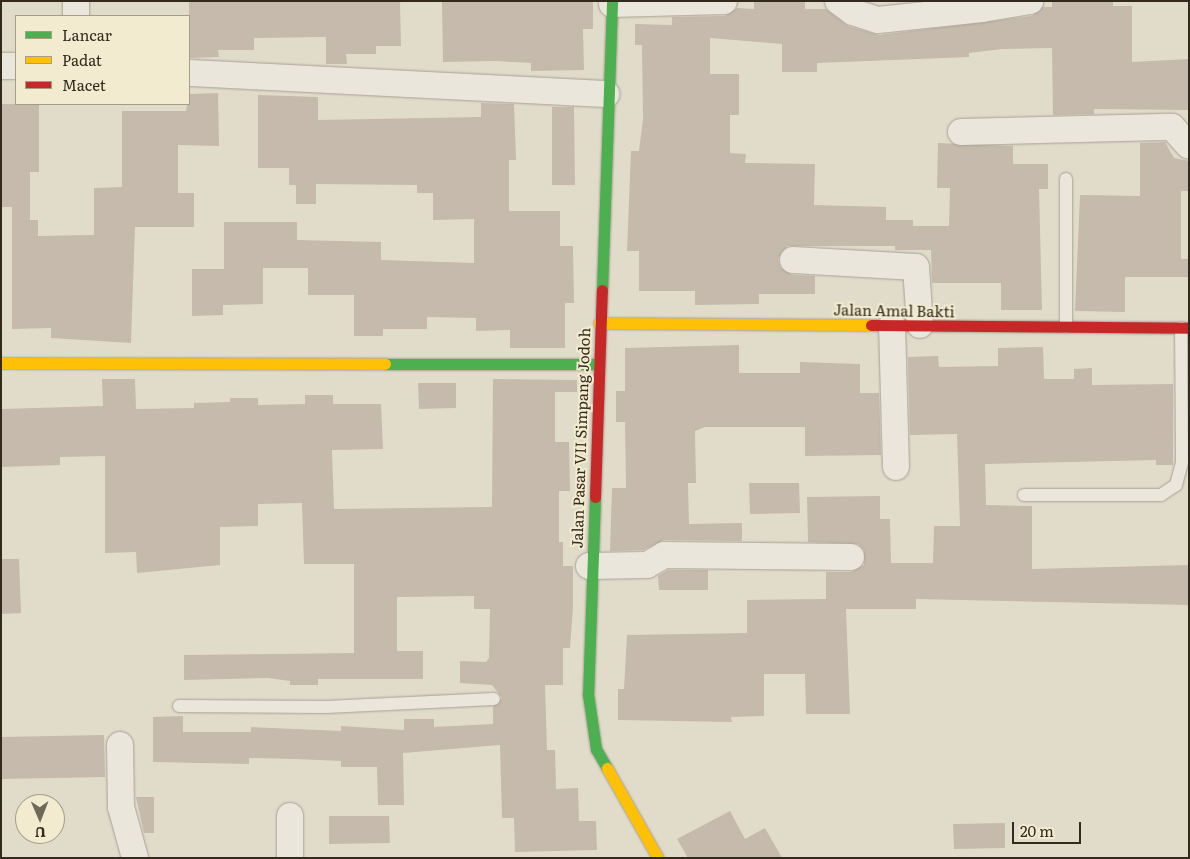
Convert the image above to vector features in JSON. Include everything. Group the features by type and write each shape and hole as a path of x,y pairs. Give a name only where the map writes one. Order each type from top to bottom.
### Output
{"street":[{"path":"76,1 76,15"},
{"path":"612,3 724,1"},
{"path":"838,1 852,12 878,20 981,5 1030,1"},
{"name":"Jalan Pasar VII Simpang Jodoh","path":"612,3 606,94 599,323 582,694 596,749 658,858"},
{"path":"1,66 15,66"},
{"path":"190,73 606,94"},
{"path":"961,132 1172,127 1189,146"},
{"path":"793,260 916,267 920,326"},
{"name":"Jalan Amal Bakti","path":"599,323 1185,328"},
{"path":"892,325 896,467"},
{"path":"1,364 597,364"},
{"path":"589,566 647,565 664,556 851,557"},
{"path":"120,745 121,807 135,858"},
{"path":"290,816 290,858"}],"lane":[{"path":"1066,180 1066,327"},
{"path":"1024,495 1161,495 1176,485 1182,462 1185,328"},
{"path":"179,706 326,707 494,699"}],"building":[{"path":"189,1 400,1 401,46 376,46 376,54 346,54 347,64 326,64 326,37 254,38 254,50 218,50 219,57 190,58"},
{"path":"442,1 593,1 593,29 583,29 584,70 531,71 531,63 496,61 443,62"},
{"path":"754,1 805,1 805,9 826,9 848,26 879,35 1032,16 1043,7 1052,7 1052,1 1113,1 1113,6 1132,6 1132,62 1189,59 1189,110 1094,109 1094,114 1053,115 1052,48 1002,49 969,53 969,57 817,63 817,72 782,72 782,44 710,38 710,74 739,74 739,115 730,115 730,153 746,154 745,163 815,164 814,205 886,207 886,220 913,220 913,226 949,226 950,188 937,188 938,143 1013,146 1013,164 1048,164 1048,189 1039,189 1042,310 1001,310 1001,283 932,283 931,250 895,250 895,246 787,246 778,259 780,267 792,275 815,276 815,294 759,294 759,304 695,305 695,291 639,291 639,251 627,251 631,151 639,151 643,119 642,45 635,45 635,24 672,25 672,17 725,16 737,8 754,9"},
{"path":"218,93 219,146 178,145 178,193 194,193 194,227 135,227 131,343 51,338 51,328 12,329 12,207 1,207 1,104 39,105 39,172 30,172 30,220 38,220 38,236 94,235 94,188 122,187 122,111 186,111 187,105 190,105 190,94"},
{"path":"258,95 318,97 318,120 481,117 481,103 514,104 516,160 509,160 509,211 560,211 560,246 573,246 574,303 565,303 565,348 510,348 510,330 476,331 476,318 427,317 427,329 383,329 383,336 354,336 354,295 308,295 308,268 263,268 263,304 223,305 223,315 192,316 192,269 224,269 224,222 297,222 297,240 381,242 381,260 474,263 474,219 433,220 433,193 417,193 417,185 316,184 316,204 296,204 296,185 289,185 289,168 258,168"},
{"path":"552,107 574,107 575,185 552,185"},
{"path":"1165,142 1174,158 1189,161 1189,191 1181,191 1181,259 1189,259 1189,277 1125,277 1125,312 1075,311 1080,195 1140,196 1140,143"},
{"path":"739,345 739,373 800,373 800,362 860,364 860,393 879,393 881,455 805,456 805,427 705,427 695,431 696,483 688,483 689,524 742,523 742,541 664,540 643,550 610,551 612,488 626,488 625,422 616,422 616,391 625,391 625,348"},
{"path":"1043,347 1044,379 1074,379 1074,369 1092,368 1092,385 1173,384 1173,465 1156,465 1156,460 985,464 986,505 1032,506 1032,569 1189,565 1189,605 916,599 916,609 846,609 850,714 806,714 805,674 764,674 764,716 731,717 732,722 618,720 618,689 624,689 627,635 747,633 747,600 826,599 826,572 851,572 864,565 864,550 858,544 808,542 807,497 880,496 880,519 890,519 891,563 933,563 934,526 960,526 957,434 910,435 908,357 938,356 939,367 998,366 998,348"},
{"path":"102,379 135,379 136,409 194,408 194,403 230,402 230,398 258,398 258,405 305,404 305,395 333,395 333,404 381,404 383,449 332,450 334,509 492,507 493,379 577,380 577,392 555,392 555,442 569,442 570,491 559,491 559,542 563,542 563,566 573,566 573,607 570,648 563,648 563,685 545,685 547,750 555,750 556,789 578,788 579,821 596,821 597,850 515,852 514,818 502,818 500,745 403,753 404,805 378,805 377,767 341,767 341,761 295,759 249,758 249,764 153,762 153,717 183,716 183,732 251,732 251,727 341,731 341,726 404,730 404,719 434,719 434,727 493,724 493,707 502,698 492,685 460,683 460,661 486,662 489,658 490,609 474,609 474,596 397,597 397,651 423,651 423,679 318,679 318,685 290,685 290,681 268,678 184,680 184,655 354,653 354,564 304,564 302,503 258,504 258,526 220,527 220,565 137,573 136,552 105,553 105,456 60,457 60,465 1,467 1,409 103,406"},
{"path":"418,383 456,383 456,408 419,409"},
{"path":"749,483 799,483 800,513 750,514"},
{"path":"1,559 19,559 21,613 1,614"},
{"path":"668,570 708,570 708,590 659,590 658,576"},
{"path":"104,735 105,777 1,779 1,737"},
{"path":"136,797 154,797 154,833 144,833"},
{"path":"730,811 745,839 765,828 782,858 688,858 677,839"},
{"path":"329,816 389,816 390,843 329,844"},
{"path":"1005,823 1005,848 954,849 953,824"}],"traffic: fast":[{"path":"602,290 612,1"},
{"path":"385,364 597,364"},
{"path":"595,497 588,694 596,749 607,768"}],"traffic: slow":[{"path":"599,323 871,325"},
{"path":"1,363 385,364"},
{"path":"607,768 658,858"}],"traffic: jam":[{"path":"595,497 602,290"},
{"path":"871,325 1189,328"}]}
